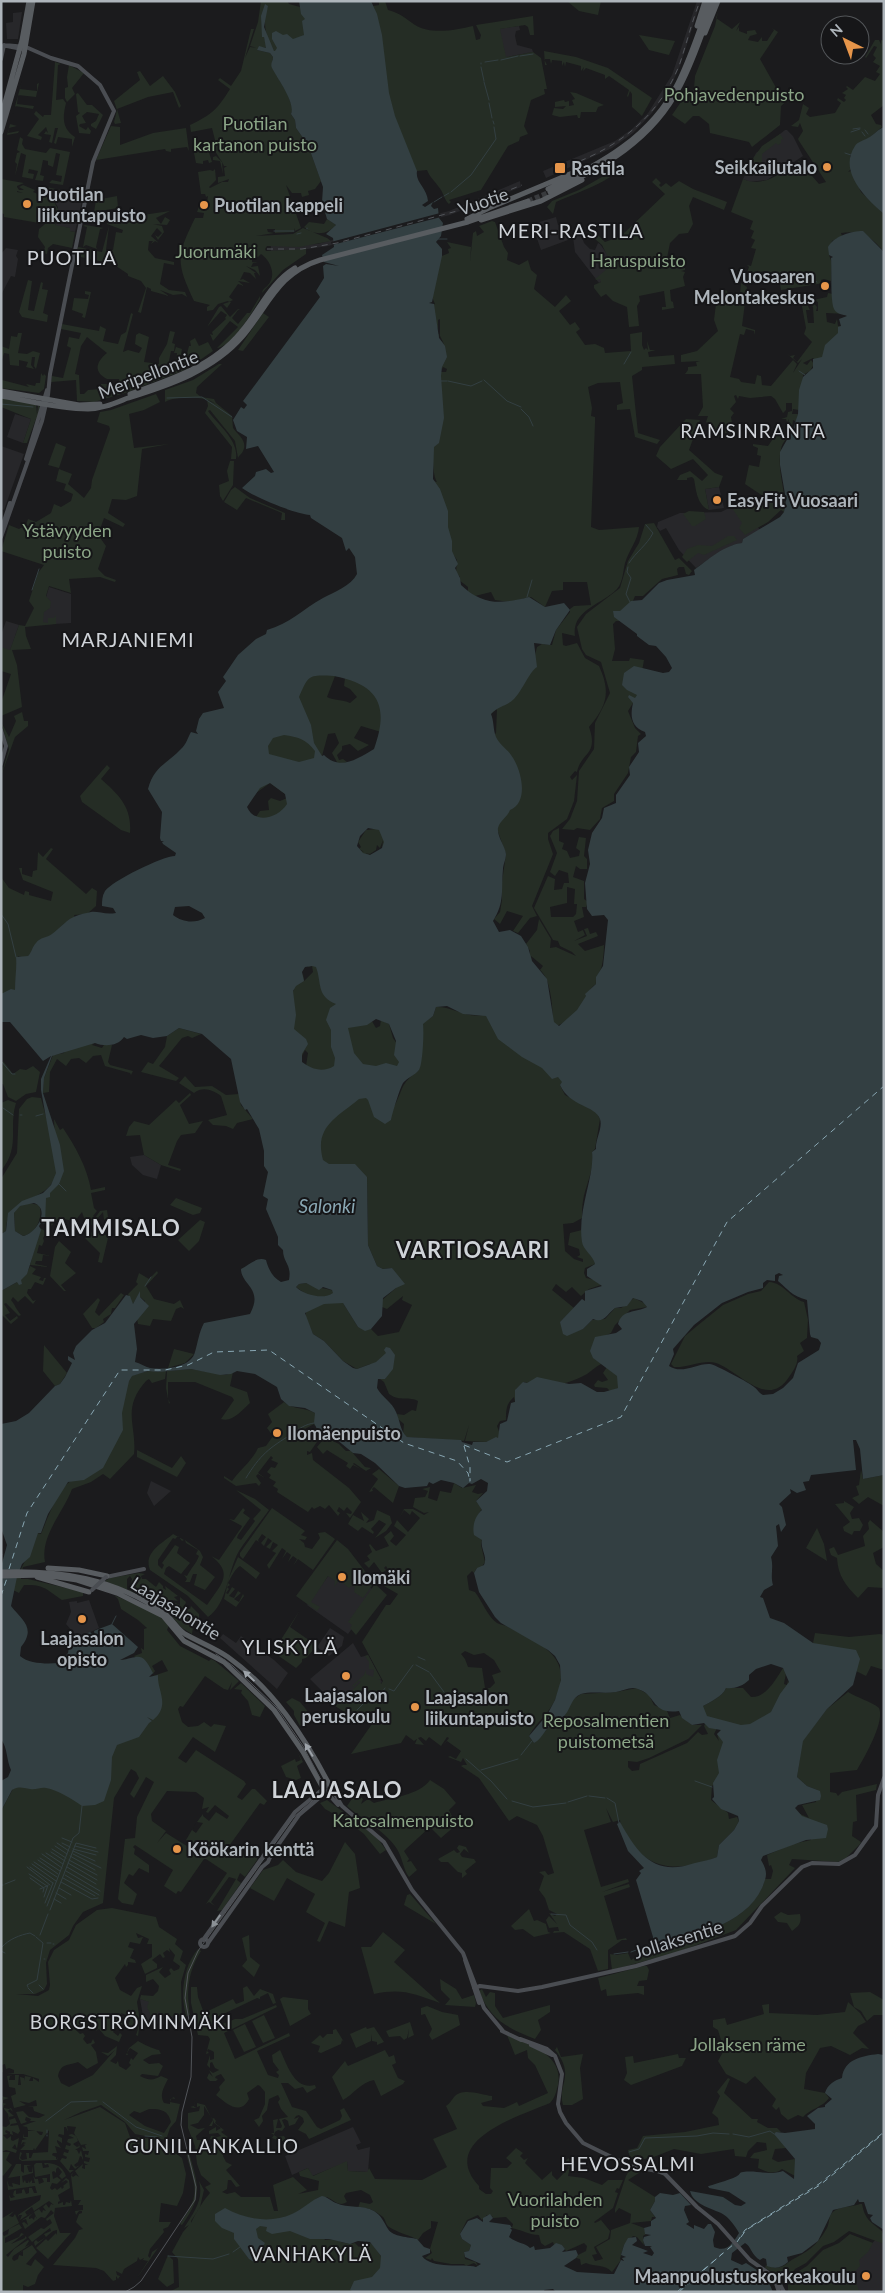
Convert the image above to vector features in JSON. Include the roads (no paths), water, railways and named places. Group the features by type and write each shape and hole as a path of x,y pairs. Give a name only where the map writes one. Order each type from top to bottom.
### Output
{"main road":[{"path":"1,117 23,48 29,1"},
{"path":"1,132 33,1"},
{"path":"692,53 705,1"},
{"path":"692,53 710,1"},
{"path":"467,220 500,215 551,197 610,160 637,137 660,112 677,85 717,2"},
{"path":"1,59 4,45 33,51 83,69 100,85 113,106 113,115 92,162 46,401 1,537"},
{"path":"549,190 610,160"},
{"path":"467,220 489,208 610,160"},
{"name":"Vuotie","path":"320,259 447,226 527,199"},
{"name":"Meripellontie","path":"1,391 84,409 102,407 146,393 197,372 218,359 242,338 281,283 298,270 320,259"},
{"name":"Meripellontie","path":"1,396 46,401"},
{"path":"1,530 46,401"},
{"path":"1,730 6,746 1,764"},
{"path":"22,1573 34,1569 66,1569 108,1576 144,1570"},
{"path":"1,1572 12,1573"},
{"path":"1,1576 12,1573"},
{"name":"Laajasalontie","path":"12,1573 70,1574 118,1588 168,1616 184,1634 224,1654 280,1705 340,1803 384,1842 412,1890 459,1946 478,1987 482,2010 493,2024 503,2031 556,2058 562,2074 559,2108 564,2120 574,2133 589,2147 628,2165 663,2173 697,2207 718,2224 743,2253 773,2276"},
{"path":"22,1573 91,1591 108,1576"},
{"name":"Laajasalontie","path":"22,1573 63,1577 91,1583 117,1592 163,1616 183,1640 224,1662 274,1710 303,1752 325,1790 344,1812 364,1825"},
{"name":"Jollaksentie","path":"478,1987 518,1991 542,1987 636,1966 735,1936 750,1923 762,1906 802,1867 812,1864 839,1864 855,1855 876,1826 878,1795 884,1778"},
{"path":"325,1790 299,1815 269,1858 269,1861 206,1946 202,1946 200,1943 294,1812 330,1786"},
{"path":"265,1854 269,1858"},
{"path":"260,1859 266,1864"},
{"path":"773,2276 779,2292"},
{"path":"773,2276 784,2292"}],"water":[{"name":"Salonki","path":"299,1 371,1 377,14 382,35 389,93 395,116 418,178 427,196 428,201 422,205 425,207 433,202 431,206 434,209 438,208 439,218 443,223 441,236 436,242 442,249 442,256 432,302 429,303 434,304 439,338 445,346 447,357 442,367 441,376 444,418 439,443 434,447 433,479 440,489 448,511 448,527 452,541 452,551 458,564 455,568 461,585 477,597 493,602 529,597 545,607 564,603 570,610 556,630 550,645 534,643 537,667 517,695 491,714 496,737 515,761 522,784 520,800 510,810 498,828 506,854 503,867 501,902 493,921 499,932 510,930 521,936 528,947 532,961 547,979 554,1022 559,1026 577,1010 586,996 585,994 596,984 596,977 603,966 608,920 604,915 592,916 587,909 585,883 590,864 588,850 592,833 602,818 604,808 616,803 616,795 630,775 629,767 639,752 638,743 646,736 645,732 634,724 633,703 628,697 629,695 635,698 637,695 622,685 624,673 634,666 663,673 669,672 672,668 666,657 656,646 649,645 637,636 637,634 614,617 613,611 620,611 631,601 642,600 659,583 695,575 694,570 723,550 742,543 743,539 780,517 784,512 786,500 780,465 780,452 793,429 798,414 799,390 803,377 813,368 813,359 822,357 825,345 838,333 838,327 841,326 839,319 847,316 840,314 834,309 831,258 833,257 829,255 828,247 834,240 843,235 863,231 884,252 884,1475 863,1479 860,1449 856,1440 853,1440 856,1470 811,1475 809,1481 803,1482 806,1490 797,1493 790,1489 791,1493 779,1504 782,1507 786,1525 781,1532 779,1524 776,1526 778,1546 771,1557 773,1585 764,1590 760,1597 763,1598 770,1618 784,1623 813,1643 856,1650 860,1659 853,1685 827,1709 803,1741 797,1777 807,1786 820,1791 821,1796 820,1800 798,1805 795,1808 802,1816 827,1825 826,1838 806,1840 763,1856 761,1860 766,1874 762,1888 754,1901 730,1921 683,1938 653,1945 653,1937 636,1880 641,1873 639,1871 644,1868 628,1851 617,1824 620,1822 641,1853 658,1865 681,1867 717,1857 719,1845 734,1830 739,1821 738,1816 721,1809 712,1799 714,1797 713,1783 719,1773 717,1760 723,1742 717,1734 721,1730 709,1728 704,1723 692,1725 682,1718 679,1711 663,1710 644,1692 633,1688 612,1693 581,1694 573,1701 563,1717 550,1726 539,1740 534,1743 529,1736 547,1715 555,1700 561,1680 560,1665 555,1656 548,1650 501,1623 479,1592 474,1573 477,1568 484,1565 485,1559 482,1540 474,1535 473,1528 476,1518 482,1510 476,1501 487,1491 488,1483 481,1479 472,1484 469,1483 463,1488 454,1483 441,1480 433,1484 429,1482 427,1486 405,1488 399,1486 375,1463 361,1454 353,1453 336,1439 317,1429 314,1423 315,1413 305,1408 289,1406 281,1399 277,1387 255,1374 237,1371 231,1374 220,1375 191,1369 148,1371 132,1376 129,1381 122,1413 123,1430 103,1468 84,1480 68,1482 48,1514 41,1533 38,1533 30,1557 22,1564 17,1577 11,1606 28,1630 21,1647 20,1656 33,1662 59,1663 68,1653 70,1640 76,1638 78,1640 80,1636 90,1632 95,1636 94,1631 112,1624 138,1647 134,1653 120,1660 139,1657 149,1665 153,1673 149,1677 158,1675 162,1703 161,1709 153,1720 147,1717 152,1721 139,1737 117,1745 112,1757 111,1780 104,1801 95,1805 82,1806 51,1789 19,1788 12,1790 1,1811 1,1781 8,1777 11,1770 1,1739 1,1567 7,1545 1,1528 1,1424 16,1421 29,1413 55,1386 60,1384 72,1363 68,1360 68,1356 75,1360 73,1353 76,1346 92,1330 105,1323 126,1295 130,1296 133,1304 140,1291 140,1297 149,1306 134,1324 137,1349 135,1362 150,1368 162,1369 176,1367 188,1362 195,1352 204,1323 250,1314 254,1305 253,1293 244,1279 241,1269 256,1260 263,1259 266,1260 275,1278 281,1282 289,1280 290,1275 283,1250 278,1245 278,1237 266,1209 268,1199 263,1196 268,1172 264,1166 264,1151 259,1129 247,1109 245,1110 240,1102 231,1059 202,1034 179,1028 167,1036 153,1038 141,1035 127,1039 124,1037 115,1044 103,1045 95,1043 52,1056 44,1078 43,1093 60,1145 64,1171 59,1184 50,1193 50,1197 46,1198 45,1224 41,1223 39,1226 41,1230 27,1274 21,1280 22,1284 19,1285 17,1282 1,1291 1,1234 6,1231 8,1213 22,1201 43,1193 51,1185 56,1173 41,1090 41,1079 51,1056 43,1061 10,1022 1,1022 1,994 11,989 15,990 16,957 28,956 38,941 52,934 72,918 91,912 116,913 113,908 102,906 105,891 117,881 149,864 175,856 176,853 163,844 162,842 164,841 161,841 162,812 148,789 157,770 183,747 191,732 198,734 196,731 199,719 203,713 224,708 218,692 226,681 223,677 238,655 256,639 266,634 267,630 282,624 342,588 351,582 357,574 355,557 349,548 346,551 342,538 311,518 310,515 295,512 256,496 242,488 255,476 256,472 266,469 271,473 274,472 258,446 246,449 247,437 237,431 233,420 241,407 244,409 247,405 243,401 320,297 316,291 324,278 323,266 326,264 339,266 324,262 322,255 334,247 333,238 326,234 336,225 327,219 322,202 323,187 308,145 296,128 295,120 291,114 292,109 289,97 272,68 273,57 270,53 257,50 259,46 266,48 264,37 262,37 261,16 265,4 268,6 264,27 274,51 277,48 272,39 272,33 276,31 283,35 287,34 293,39 304,35 302,21 305,19 301,14","holes":["319,676 334,676 350,680 362,685 371,692 377,700 381,721 374,749 355,760 342,763 330,760 324,755 322,756 314,743 311,725 299,697 308,680","284,735 301,739 315,751 314,758 299,762 269,754 268,746 273,738","270,783 285,794 287,804 278,813 267,818 261,818 251,813 247,807 260,788","368,828 379,830 384,842 382,848 370,855 363,853 357,846 360,836","189,906 202,913 205,918 192,922 184,921 173,915 175,907","305,967 316,967 322,993 336,1004 330,1008 326,1020 331,1030 331,1047 335,1058 334,1066 330,1068 321,1070 309,1067 302,1062 302,1054 308,1044 306,1039 294,1029 296,1015 293,991 296,986 304,981 302,972","447,1006 463,1014 486,1016 498,1039 522,1057 542,1068 552,1079 558,1077 562,1082 560,1085 564,1092 576,1102 593,1111 600,1119 601,1123 596,1149 592,1152 591,1172 581,1230 583,1245 595,1264 587,1269 587,1276 602,1286 585,1291 585,1301 582,1299 560,1322 563,1334 567,1336 583,1329 593,1319 600,1320 605,1318 615,1308 627,1306 633,1298 642,1301 647,1307 623,1316 618,1324 622,1329 616,1333 595,1337 590,1351 593,1358 617,1376 618,1388 597,1392 581,1383 569,1384 537,1377 527,1383 523,1382 515,1390 515,1402 511,1403 507,1421 500,1424 498,1438 496,1437 486,1442 473,1442 472,1445 461,1440 407,1437 403,1432 394,1408 377,1388 378,1379 385,1379 393,1369 395,1355 390,1348 386,1347 384,1350 386,1353 376,1362 357,1369 353,1368 343,1361 324,1341 313,1334 305,1313 324,1304 343,1303 358,1327 365,1331 371,1329 382,1316 383,1298 405,1284 392,1268 383,1269 377,1266 368,1245 367,1177 355,1164 329,1164 323,1160 322,1139 324,1131 329,1124 359,1099 366,1098 368,1100 374,1117 385,1124 391,1120 403,1083 419,1070 422,1054 423,1024 433,1016 436,1007","376,1019 389,1024 396,1041 394,1055 399,1062 397,1066 386,1063 376,1066 363,1064 354,1053 348,1028 367,1025","34,1203 39,1206 41,1210 40,1221 33,1231 23,1236 15,1231 14,1213 20,1206","779,1273 783,1275 779,1276 778,1281 794,1295 807,1300 810,1334 811,1337 818,1339 821,1343 819,1350 798,1363 793,1378 783,1388 773,1394 763,1395 747,1382 710,1364 684,1369 669,1366 674,1354 673,1349 694,1325 722,1303 763,1288 763,1283 767,1280 775,1281 775,1275","306,1283 319,1290 323,1287 332,1290 333,1293 319,1296 296,1287 299,1284","771,1664 783,1668 789,1682 780,1694 771,1712 750,1724 741,1725 707,1716 703,1706 713,1701 726,1688 738,1687 749,1680 749,1675 756,1669"]},
{"path":"884,127 884,214 862,192 852,174 850,165 851,155 856,145"},
{"path":"884,2055 884,2230 872,2222 870,2218 873,2215 868,2214 864,2202 859,2202 858,2199 854,2205 833,2210 818,2241 802,2253 787,2257 788,2262 781,2267 767,2266 766,2259 760,2260 757,2258 745,2243 732,2253 731,2260 742,2265 746,2263 766,2276 773,2292 556,2292 553,2289 544,2290 545,2292 354,2292 350,2290 354,2281 372,2277 380,2268 381,2256 370,2242 358,2241 350,2244 329,2239 310,2239 290,2231 272,2234 266,2231 267,2227 260,2226 256,2229 258,2238 265,2243 254,2262 249,2259 234,2239 234,2233 222,2228 215,2221 215,2214 225,2208 241,2215 258,2219 284,2217 322,2196 341,2205 374,2211 381,2217 390,2232 417,2239 424,2247 430,2249 430,2253 422,2256 433,2263 476,2267 481,2264 465,2257 464,2252 469,2251 471,2245 462,2239 460,2234 468,2221 477,2218 483,2222 483,2218 490,2214 493,2218 489,2222 510,2225 512,2230 509,2237 530,2248 534,2246 535,2250 550,2248 556,2243 562,2245 565,2249 562,2252 576,2250 578,2255 576,2258 564,2266 577,2272 614,2274 621,2260 624,2261 622,2258 626,2257 621,2255 628,2238 636,2237 637,2241 632,2245 648,2251 643,2253 652,2256 654,2253 650,2247 652,2246 645,2246 643,2240 644,2237 651,2235 645,2234 644,2228 651,2226 651,2221 656,2218 650,2210 655,2197 660,2193 673,2195 680,2193 691,2205 685,2206 684,2210 689,2222 686,2224 694,2229 694,2225 704,2229 708,2224 711,2224 715,2232 714,2247 723,2249 732,2243 739,2233 727,2217 698,2202 690,2191 723,2197 735,2205 741,2206 746,2203 729,2192 709,2188 708,2186 738,2176 741,2172 773,2173 783,2171 794,2179 795,2159 774,2134 776,2132 785,2133 815,2129 815,2124 807,2116 818,2108 825,2107 832,2099 825,2093 829,2085 842,2078 843,2072 850,2063 860,2057"}],"waterway":[{"path":"520,56 533,54"},
{"path":"501,60 518,56"},
{"path":"485,62 498,60"},
{"path":"481,67 484,81"},
{"path":"484,82 489,100"},
{"path":"489,103 492,118"},
{"path":"451,192 471,175 496,139 494,127"},
{"path":"853,129 860,128"},
{"path":"851,132 860,129"},
{"path":"865,130 868,134"},
{"path":"862,132 865,136"},
{"path":"845,153 851,155"},
{"path":"444,196 449,193"},
{"path":"434,202 442,197"},
{"path":"274,231 294,231"},
{"path":"297,234 301,233"},
{"path":"437,239 447,239"},
{"path":"793,278 804,276 817,282"},
{"path":"624,364 631,352"},
{"path":"799,371 805,375"},
{"path":"484,380 507,401 521,407"},
{"path":"441,381 447,381"},
{"path":"448,381 471,386 482,381"},
{"path":"167,398 202,397 232,417"},
{"path":"1,404 33,407"},
{"path":"521,409 529,417 533,426"},
{"path":"629,563 653,533 646,525"},
{"path":"628,567 627,572 631,578 626,594 630,602"},
{"path":"32,590 39,569"},
{"path":"527,597 532,580"},
{"path":"1,914 8,924 16,957"},
{"path":"1,1061 12,1074 15,1074"},
{"path":"3,1108 13,1115"},
{"path":"36,1116 43,1114"},
{"path":"59,1184 66,1191"},
{"path":"145,1286 151,1277"},
{"path":"246,1478 256,1463 271,1448 299,1429 314,1423"},
{"path":"112,1624 116,1616"},
{"path":"418,1657 425,1660"},
{"path":"389,1689 394,1691 413,1665"},
{"path":"416,1665 429,1672"},
{"path":"430,1673 444,1692"},
{"path":"380,1695 385,1688"},
{"path":"357,1710 371,1696 379,1696"},
{"path":"521,1755 532,1741"},
{"path":"466,1759 491,1781 507,1799"},
{"path":"481,1770 518,1759"},
{"path":"695,1781 712,1787"},
{"path":"568,1802 587,1796"},
{"path":"589,1796 605,1798"},
{"path":"607,1798 615,1803 619,1823"},
{"path":"512,1801 533,1807 566,1803"},
{"path":"47,1906 73,1838 79,1833 82,1806"},
{"path":"62,1838 72,1842"},
{"path":"57,1843 69,1851"},
{"path":"62,1843 70,1847"},
{"path":"50,1910 76,1843 96,1848"},
{"path":"55,1846 67,1854"},
{"path":"75,1846 98,1852"},
{"path":"52,1849 66,1858"},
{"path":"73,1849 96,1855"},
{"path":"73,1851 95,1861"},
{"path":"51,1852 65,1861"},
{"path":"46,1853 63,1864"},
{"path":"42,1854 62,1868"},
{"path":"73,1854 101,1868"},
{"path":"70,1856 95,1870"},
{"path":"40,1858 60,1871"},
{"path":"38,1860 58,1874"},
{"path":"69,1860 97,1875"},
{"path":"34,1862 57,1877"},
{"path":"68,1863 97,1880"},
{"path":"32,1864 56,1881"},
{"path":"27,1867 50,1885"},
{"path":"30,1867 53,1883"},
{"path":"67,1867 96,1884"},
{"path":"66,1871 100,1891"},
{"path":"29,1874 47,1886"},
{"path":"65,1875 99,1895"},
{"path":"30,1878 44,1888 43,1892"},
{"path":"63,1878 95,1896"},
{"path":"5,1884 15,1880"},
{"path":"61,1882 92,1899 98,1898"},
{"path":"45,1903 53,1883"},
{"path":"44,1897 48,1885"},
{"path":"40,1889 47,1886"},
{"path":"59,1888 71,1895"},
{"path":"56,1893 66,1899"},
{"path":"54,1899 61,1903"},
{"path":"40,1935 48,1914"},
{"path":"551,1914 566,1915 570,1925 592,1942 597,1950"},
{"path":"2,1947 22,1935 30,1933 35,1936"},
{"path":"28,1987 27,1985 37,1980 43,1943 36,1937"},
{"path":"631,1952 652,1944"},
{"path":"1,1951 5,1953"},
{"path":"614,1954 628,1952"},
{"path":"39,1985 43,1989"},
{"path":"28,1988 33,1993"},
{"path":"46,2121 71,2102 97,2101"},
{"path":"103,2102 136,2127 162,2136"},
{"path":"733,2134 749,2137 770,2131 774,2134"},
{"path":"629,2152 639,2149 645,2138 697,2136 713,2133 729,2134"},
{"path":"145,2136 157,2137"},
{"path":"233,2252 240,2247"},
{"path":"168,2256 213,2259 229,2254"}],"tunnel":[{"path":"528,201 550,192"}],"tram line":[{"path":"125,2292 141,2281 195,2200 196,2187 181,2125 182,2112 191,2077 192,2037 185,1998 188,1973 198,1951 293,1818 321,1793 324,1786 303,1746 277,1708 233,1666 216,1654"}],"railway":[{"path":"580,161 597,153 627,134 653,110 663,96 680,63 700,1"},
{"path":"267,249 302,249 337,243 457,211 522,185"}],"place":[{"name":"Seikkailutalo","path":"827,167"},
{"name":"Rastila","path":"560,168"},
{"name":"Puotilan liikuntapuisto","path":"27,204"},
{"name":"Puotilan kappeli","path":"204,205"},
{"name":"Vuosaaren Melontakeskus","path":"825,286"},
{"name":"EasyFit Vuosaari","path":"717,500"},
{"name":"Ilomäenpuisto","path":"277,1433"},
{"name":"Ilomäki","path":"342,1577"},
{"name":"Laajasalon opisto","path":"82,1619"},
{"name":"Laajasalon peruskoulu","path":"346,1676"},
{"name":"Laajasalon liikuntapuisto","path":"415,1707"},
{"name":"Köökarin kenttä","path":"177,1849"},
{"name":"Maanpuolustuskorkeakoulu","path":"866,2276"}],"district":[{"name":"MERI-RASTILA","path":"571,230"},
{"name":"PUOTILA","path":"72,257"},
{"name":"RAMSINRANTA","path":"753,430"},
{"name":"MARJANIEMI","path":"128,639"},
{"name":"TAMMISALO","path":"111,1227"},
{"name":"VARTIOSAARI","path":"473,1249"},
{"name":"YLISKYLÄ","path":"290,1646"},
{"name":"LAAJASALO","path":"337,1789"},
{"name":"BORGSTRÖMINMÄKI","path":"131,2021"},
{"name":"GUNILLANKALLIO","path":"212,2145"},
{"name":"HEVOSSALMI","path":"628,2163"},
{"name":"VANHAKYLÄ","path":"311,2253"}],"park label":[{"name":"Pohjavedenpuisto","path":"734,94"},
{"name":"Puotilan kartanon puisto","path":"255,133"},
{"name":"Juorumäki","path":"216,251"},
{"name":"Haruspuisto","path":"638,260"},
{"name":"Ystävyyden puisto","path":"67,540"},
{"name":"Reposalmentien puistometsä","path":"606,1730"},
{"name":"Katosalmenpuisto","path":"403,1820"},
{"name":"Jollaksen räme","path":"748,2044"},
{"name":"Vuorilahden puisto","path":"555,2209"}]}
